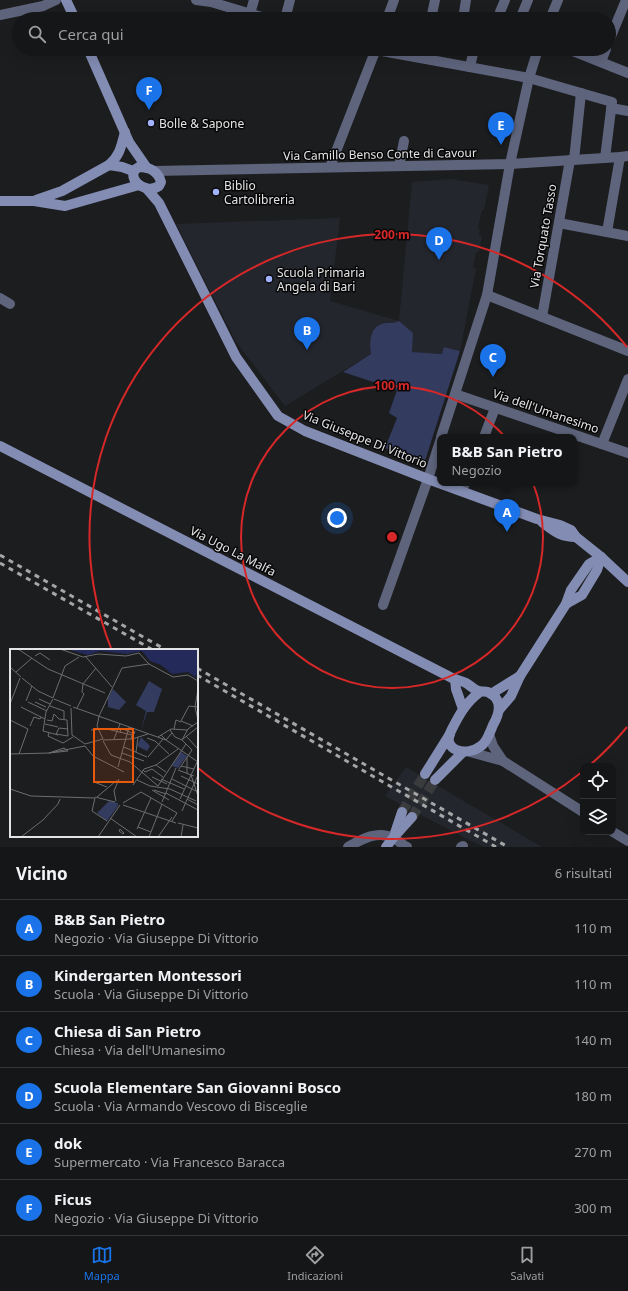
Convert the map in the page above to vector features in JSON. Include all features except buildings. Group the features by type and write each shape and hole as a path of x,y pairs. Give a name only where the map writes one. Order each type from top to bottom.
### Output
{"street":[{"path":"14,12 43,6 56,0"},
{"path":"66,0 72,12"},
{"path":"196,0 210,2 243,12"},
{"path":"251,12 254,0"},
{"path":"286,12 290,0"},
{"path":"390,12 394,0"},
{"path":"432,12 435,0"},
{"path":"464,12 466,0"},
{"path":"500,12 505,0"},
{"path":"523,12 528,0"},
{"path":"553,12 558,0"},
{"path":"616,25 626,0"},
{"path":"0,15 12,12"},
{"name":"Via Giuseppe Di Vittorio","path":"91,56 127,137 150,169 160,177 159,203"},
{"path":"330,168 371,56"},
{"path":"431,56 470,67 529,78 581,93 628,111"},
{"path":"470,67 472,56"},
{"path":"442,434 486,295 510,164 529,78 536,56"},
{"path":"585,56 628,73"},
{"path":"600,62 603,56"},
{"name":"Via Torquato Tasso","path":"542,317 572,160 581,93"},
{"path":"605,158 611,105"},
{"path":"34,201 62,191 108,165 116,159 127,137"},
{"name":"Via Giuseppe Di Vittorio","path":"127,137 134,170 134,178 159,203 236,357 278,416 305,431 428,479 437,481"},
{"path":"399,166 404,141"},
{"path":"607,232 624,157"},
{"name":"Via Camillo Benso Conte di Cavour","path":"150,169 330,168 510,164 624,157"},
{"path":"108,165 134,170 139,167 150,169"},
{"path":"0,201 34,201 65,206 143,187 152,189 181,170"},
{"path":"559,223 628,236"},
{"path":"486,295 628,351"},
{"path":"0,298 10,304"},
{"path":"602,444 628,379"},
{"name":"Via dell'Umanesimo","path":"455,394 572,434"},
{"path":"485,434 495,408"},
{"name":"Via dell'Umanesimo","path":"577,436 628,453"},
{"name":"Via Ugo La Malfa","path":"0,446 455,679 465,682 480,692"},
{"path":"383,605 437,450"},
{"name":"Via Giuseppe Di Vittorio","path":"464,487 537,519 557,533 566,537 576,537 601,557 628,582"},
{"path":"499,710 511,696 520,676 566,604 582,595 597,570 601,557"},
{"path":"491,694 520,676"},
{"path":"455,679 456,689 463,709"},
{"path":"425,774 471,698 480,692 486,691 494,696 498,701 499,710 496,720 483,745 477,749 467,752 435,780"},
{"path":"450,734 452,748 457,751 503,761 580,810"},
{"path":"489,734 493,746 503,761"},
{"path":"393,838 402,812"},
{"path":"386,847 412,817"},
{"path":"348,847 364,837 380,834 393,838 407,847"},
{"path":"616,834 628,841"}],"shaded area":[{"path":"451,179 489,185 484,210 482,210 478,228 480,229 479,235 482,236 479,252 476,252 473,268 476,269 460,351 445,347 443,354 412,352 394,323 385,323 375,328 370,346 371,354 285,406 236,342 176,224 340,218 330,301 399,321 412,182"},
{"path":"399,321 413,333 412,352 442,354 444,347 460,351 424,464 385,448 397,418 389,413 397,390 343,372 371,354 370,344 372,334 377,327 381,324"},
{"path":"406,767 542,847 484,847 385,796"}],"tunnel":[{"path":"402,812 425,774"},
{"path":"412,817 435,780"}],"railway":[{"path":"0,555 164,649"},
{"path":"0,563 151,649"},
{"path":"198,669 508,847"},
{"path":"198,676 496,847"}],"place":[{"name":"Ficus","path":"149,110"},
{"name":"Bolle & Sapone","path":"151,123"},
{"name":"dok","path":"501,145"},
{"name":"Biblio Cartolibreria","path":"216,192"},
{"name":"Scuola Elementare San Giovanni Bosco","path":"439,260"},
{"name":"Scuola Primaria Angela di Bari","path":"269,279"},
{"name":"Kindergarten Montessori","path":"307,350"},
{"name":"Chiesa di San Pietro","path":"493,377"},
{"name":"B&B San Pietro","path":"507,532"}]}
